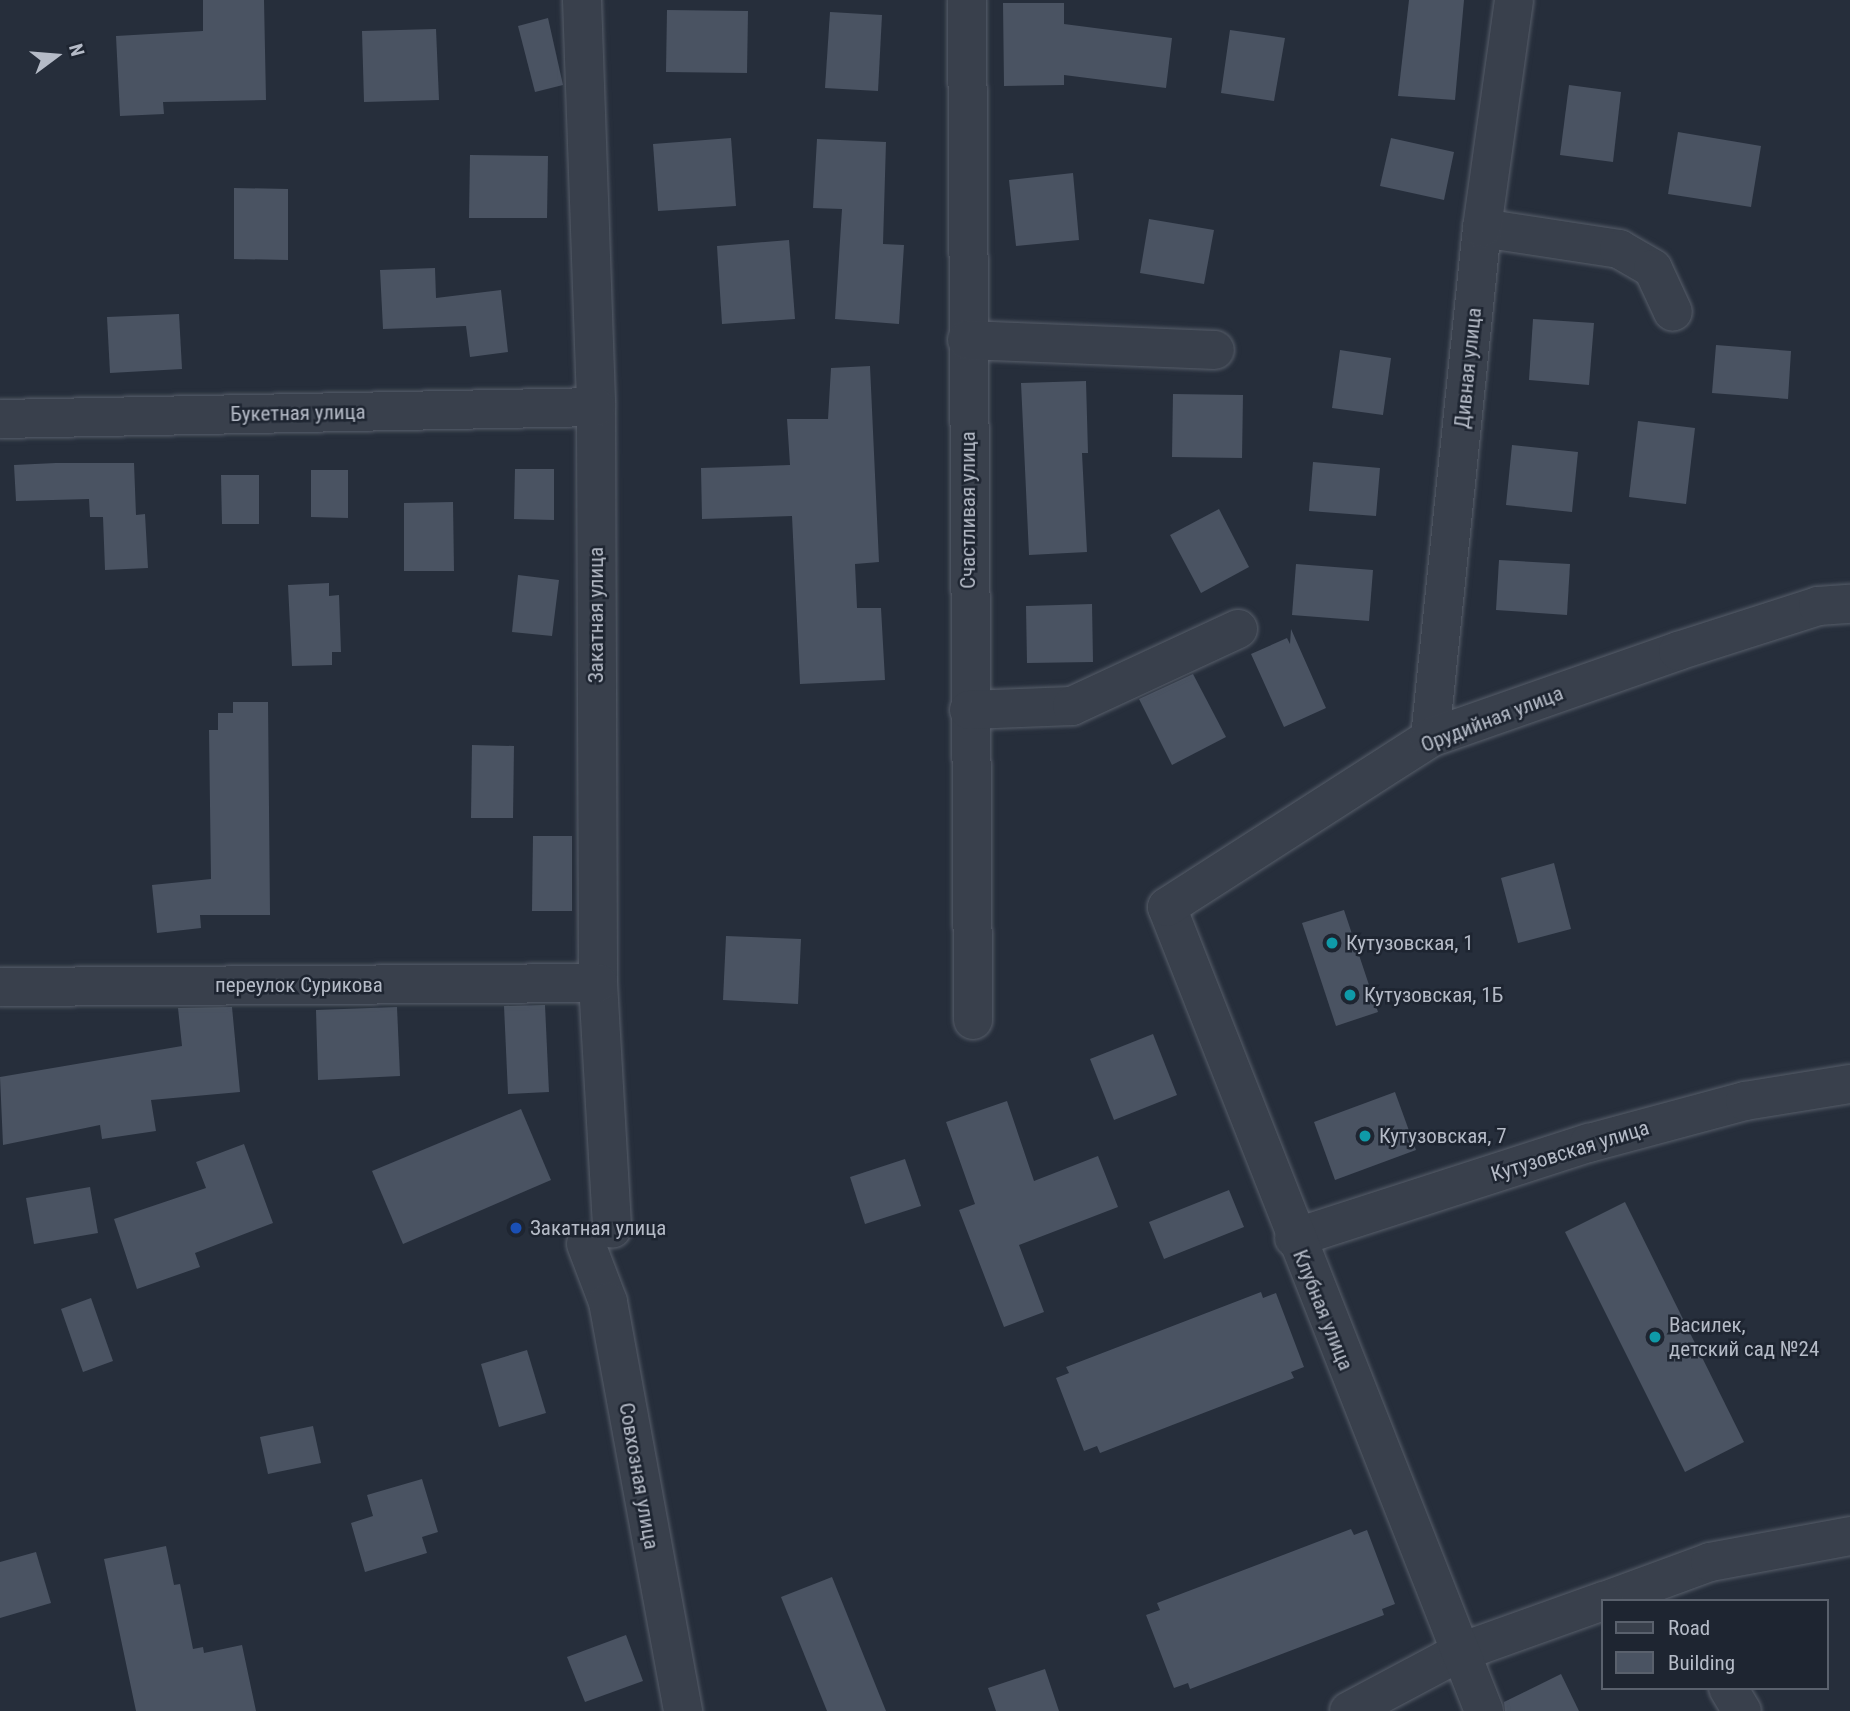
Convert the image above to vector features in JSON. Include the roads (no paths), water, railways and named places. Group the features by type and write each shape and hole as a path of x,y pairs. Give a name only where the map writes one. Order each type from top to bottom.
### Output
{"street":[{"name":"Закатная улица","path":"582,0 596,407 599,1236"},
{"name":"Счастливая улица","path":"967,0 972,1020"},
{"name":"Дивная улица","path":"1430,738 1482,228 1514,0"},
{"path":"1482,228 1619,249 1653,269 1668,293 1673,312"},
{"path":"967,340 1215,350"},
{"name":"Букетная улица","path":"0,419 596,407"},
{"name":"Орудийная улица","path":"1167,907 1430,738 1678,650 1818,606 1850,604"},
{"path":"969,710 1072,706 1238,629"},
{"name":"Клубная улица","path":"1167,907 1294,1238 1458,1653 1484,1711"},
{"name":"переулок Сурикова","path":"0,987 598,983"},
{"name":"Кутузовская улица","path":"1294,1238 1589,1143 1745,1101 1850,1084"},
{"name":"Совхозная улица","path":"599,1236 608,1302 683,1711"},
{"path":"1615,1599 1668,1590 1710,1562 1850,1536"},
{"path":"1349,1711 1458,1653 1602,1601"},
{"path":"1729,1690 1742,1711"}],"place":[{"name":"Кутузовская, 1","path":"1332,943"},
{"name":"Кутузовская, 1Б","path":"1350,995"},
{"name":"Кутузовская, 7","path":"1365,1136"},
{"name":"Закатная улица","path":"516,1228"},
{"name":"Василек, детский сад №24","path":"1655,1337"}]}
